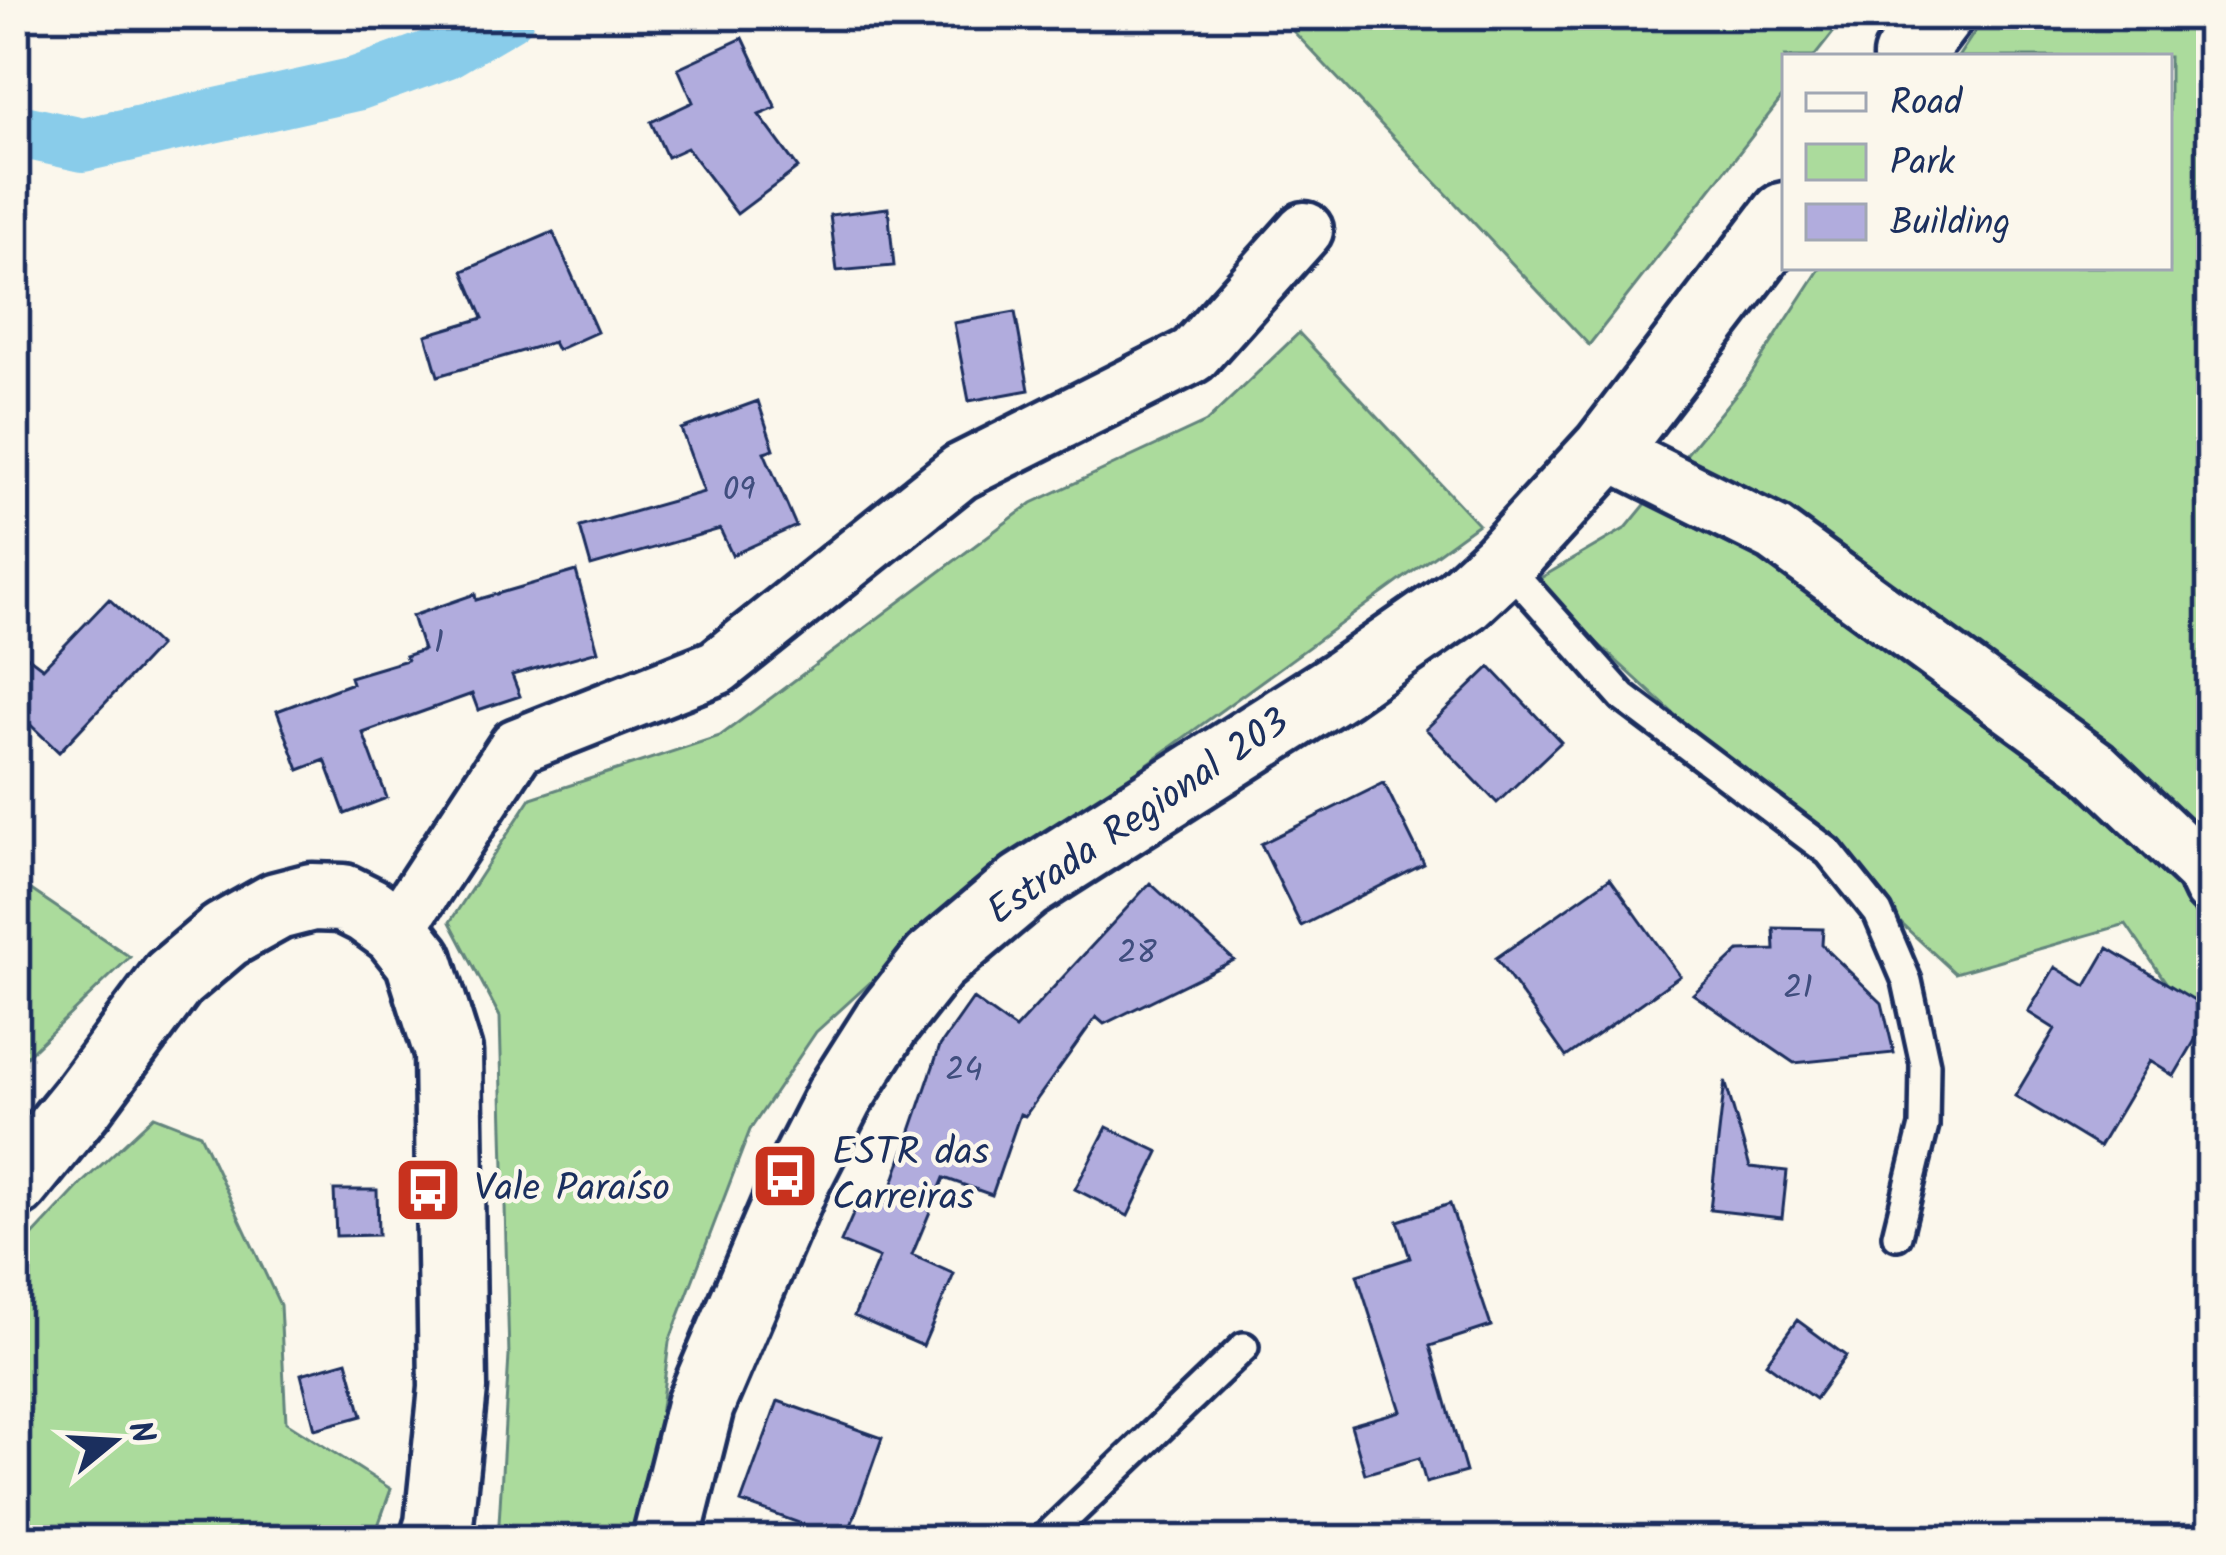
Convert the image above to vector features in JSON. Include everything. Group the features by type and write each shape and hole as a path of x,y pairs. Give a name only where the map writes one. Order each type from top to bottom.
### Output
{"main road":[{"path":"1909,54 1939,15"},
{"name":"Estrada Regional 203","path":"666,1540 700,1405 796,1181 839,1097 886,1023 934,962 1024,886 1340,685 1462,599 1503,562 1606,450 1782,220"},
{"path":"15,1184 173,979 225,935 277,906 312,897 343,898 396,932 419,960 448,1052 453,1388 434,1540"}],"street":[{"path":"396,932 517,746 717,667 960,472 1192,355 1305,230"},
{"path":"1606,450 1775,534 2094,767 2203,871 2211,888"}],"lane":[{"path":"1503,562 1623,698 1829,852 1878,913 1907,981 1924,1064 1924,1126 1897,1235"},
{"path":"1043,1540 1244,1347"}],"green space":[{"path":"1278,15 1847,15 1816,54 1782,54 1782,98 1589,345"},
{"path":"1986,15 2211,15 2211,1048 2126,924 1955,973 1532,583 1626,528 1748,379 1819,270 2172,270 2172,54 1960,54"},
{"path":"1299,333 1478,524 963,898 816,1032 750,1130 669,1342 650,1499 640,1540 498,1540 509,1356 500,1017 450,922 531,798 720,736 1032,503 1206,422"},
{"path":"15,879 130,957 15,1067"},
{"path":"154,1116 200,1134 280,1305 286,1422 391,1489 373,1540 15,1540 15,1255"}],"building":[{"path":"743,38 776,108 759,115 798,168 737,214 687,148 667,157 651,122 693,102 678,68"},
{"path":"888,208 894,266 837,271 830,215"},
{"path":"553,232 597,332 557,350 553,342 438,376 426,335 483,318 463,271"},
{"path":"1015,312 1029,390 969,401 954,323"},
{"path":"758,401 774,449 764,452 796,526 732,555 720,529 591,566 580,527 704,492 681,429"},
{"path":"576,571 598,651 512,675 520,696 478,710 472,694 363,733 387,798 345,814 325,760 299,770 277,711 423,650 412,616 475,594 476,600"},
{"path":"109,599 159,646 59,752 15,710 15,647 43,668"},
{"path":"1490,667 1561,742 1497,803 1426,729"},
{"path":"1384,783 1424,864 1301,926 1261,844"},
{"path":"1610,878 1680,976 1566,1057 1496,958"},
{"path":"1150,883 1234,960 1104,1024 1096,1017 1025,1116 1020,1114 992,1195 944,1178 912,1255 954,1274 923,1346 854,1316 879,1258 841,1242 862,1194 886,1204 940,1046 973,999 1015,1029"},
{"path":"1774,928 1823,929 1822,945 1882,1003 1894,1053 1794,1063 1693,994 1739,951 1775,950"},
{"path":"2108,948 2211,1013 2174,1076 2150,1061 2099,1147 2015,1096 2055,1029 2028,1012 2055,967 2086,986"},
{"path":"1725,1081 1750,1167 1787,1171 1782,1218 1710,1210"},
{"path":"1107,1127 1159,1152 1128,1216 1075,1189"},
{"path":"334,1190 377,1190 378,1235 336,1236"},
{"path":"1450,1204 1491,1326 1430,1346 1466,1472 1426,1483 1419,1458 1365,1474 1351,1425 1401,1411 1357,1275 1410,1258 1398,1221"},
{"path":"1797,1320 1846,1356 1815,1399 1766,1363"},
{"path":"347,1361 362,1416 315,1429 301,1374"},
{"path":"778,1401 882,1438 846,1540 741,1502"}],"waterway":[{"path":"15,130 83,145 356,84 445,52 508,15"}],"place":[{"name":"ESTR das Carreiras","path":"785,1176"},
{"name":"Vale Paraíso","path":"428,1190"}]}
